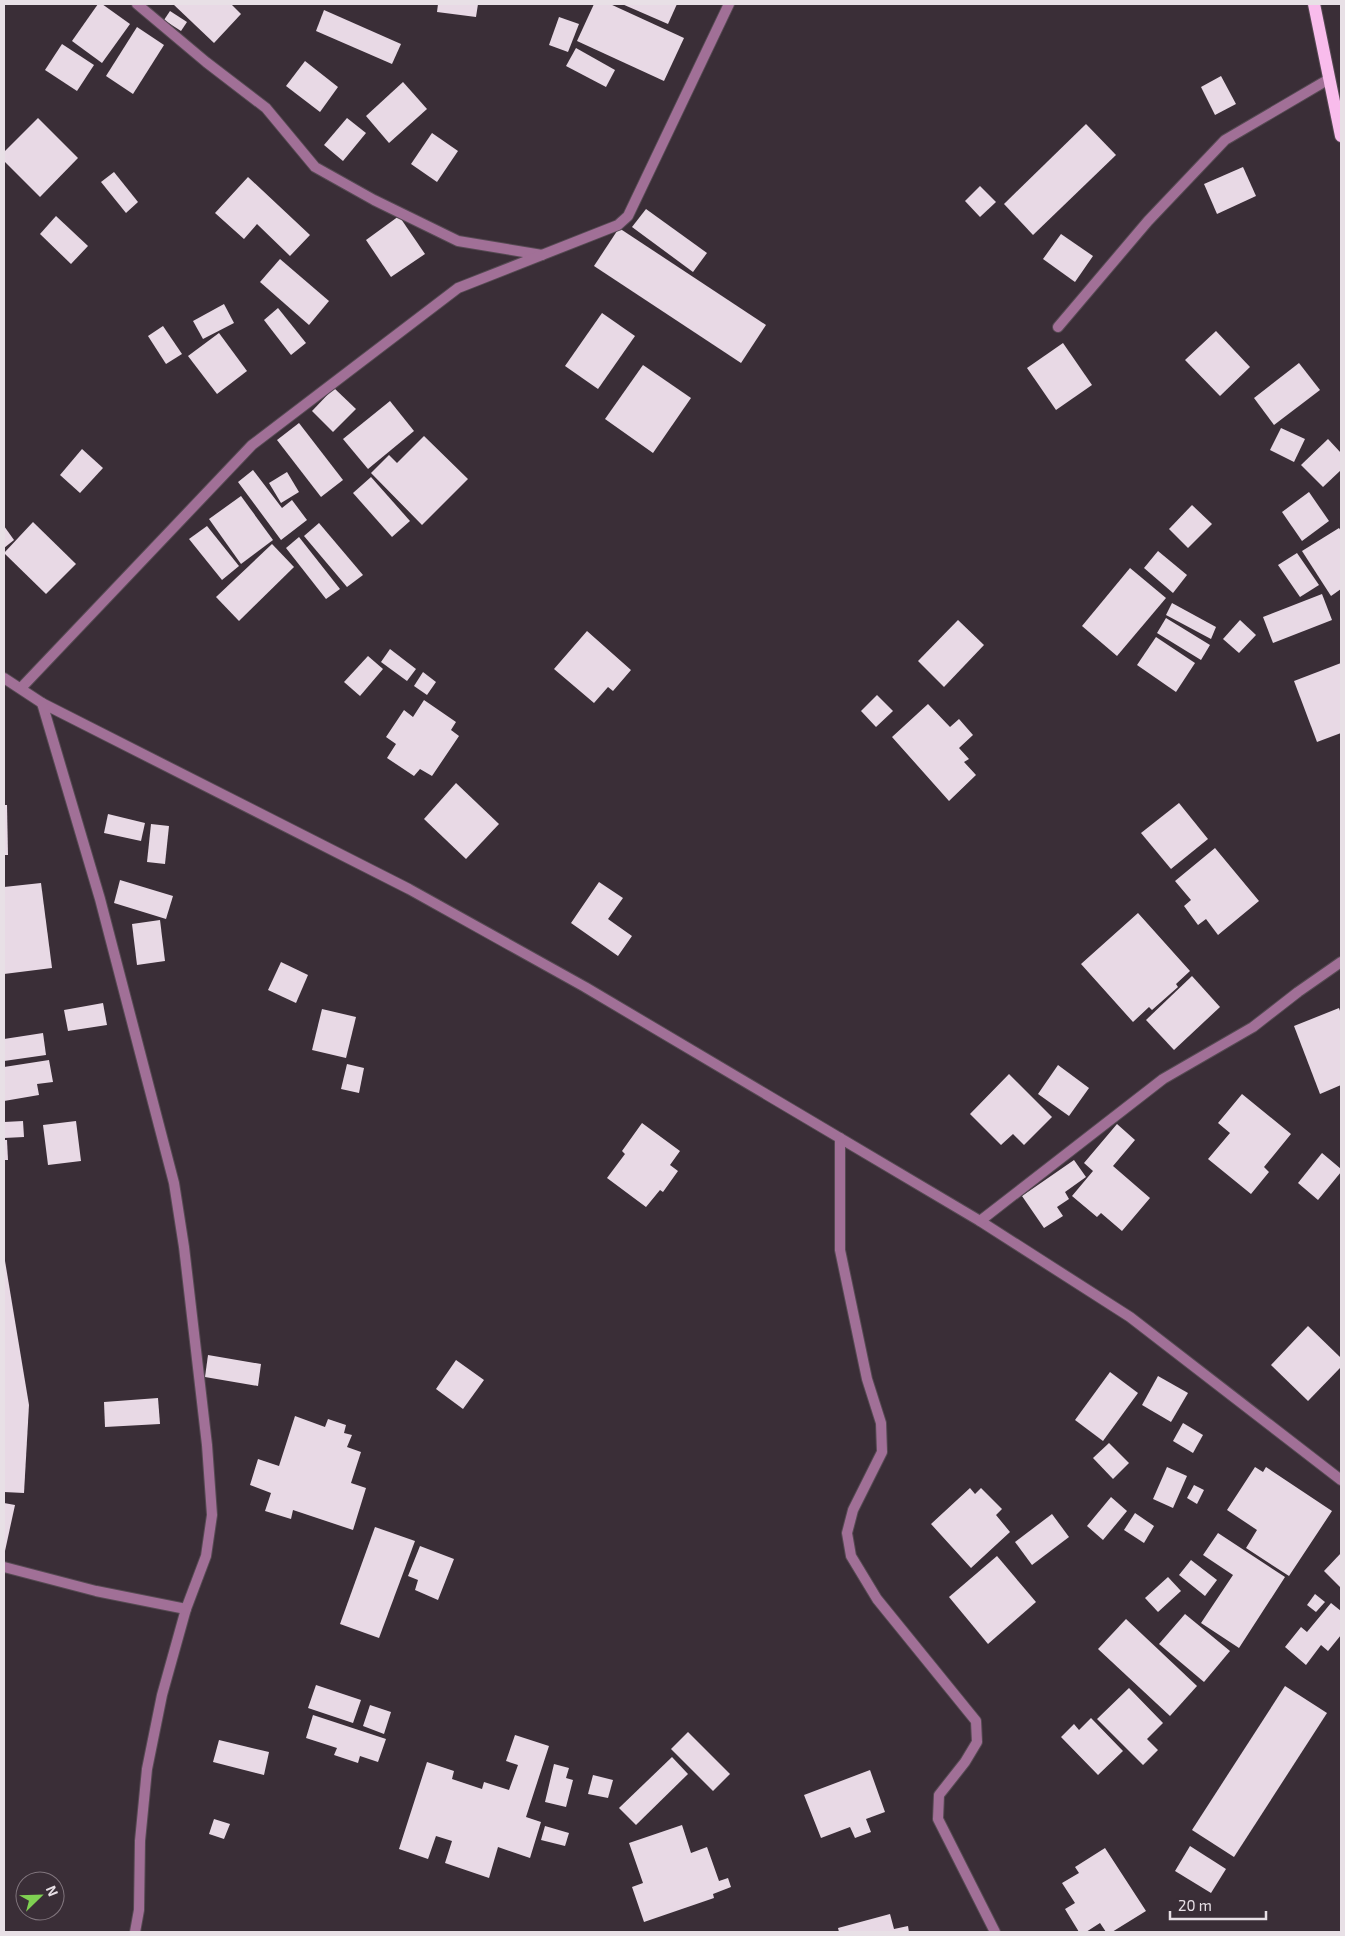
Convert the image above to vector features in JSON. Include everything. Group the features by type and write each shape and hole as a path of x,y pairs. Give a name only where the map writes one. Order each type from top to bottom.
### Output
{"main road":[{"path":"1314,4 1341,136"}],"street":[{"path":"137,4 206,62 266,108 315,167 374,200 458,241 542,255"},
{"path":"21,688 252,445 458,288 618,225 628,216 729,4"},
{"path":"1058,327 1148,221 1225,140 1329,79"},
{"path":"4,678 42,704 409,889 585,987 980,1221 1130,1316 1341,1480"},
{"path":"42,704 100,900 174,1183 184,1247 207,1445 212,1515 206,1556 186,1610 162,1695 147,1769 140,1841 139,1910 135,1932"},
{"path":"980,1221 1163,1078 1253,1027 1341,962"},
{"path":"840,1138 840,1250 867,1379 881,1423 882,1452 853,1510 847,1533 851,1556 877,1599 976,1721 977,1742 965,1762 939,1795 938,1820 995,1932"},
{"path":"4,1567 96,1591 186,1610"}],"building":[{"path":"98,4 102,4 130,24 102,63 72,41"},
{"path":"173,4 231,4 241,14 214,43"},
{"path":"438,4 478,4 476,17 437,12"},
{"path":"594,4 610,4 684,38 664,81 577,41"},
{"path":"622,4 677,4 668,24"},
{"path":"324,10 401,44 392,64 316,31"},
{"path":"170,11 187,22 181,31 164,20"},
{"path":"559,17 579,24 568,52 549,45"},
{"path":"137,27 164,45 133,94 106,76"},
{"path":"62,44 94,65 77,91 45,70"},
{"path":"576,48 615,70 606,87 566,66"},
{"path":"305,61 338,87 320,112 286,86"},
{"path":"1221,76 1236,104 1215,115 1201,87"},
{"path":"403,82 427,109 389,143 366,116"},
{"path":"38,118 78,158 40,197 4,161 4,152"},
{"path":"347,118 366,133 343,161 324,145"},
{"path":"1086,124 1116,155 1033,235 1004,204"},
{"path":"432,133 458,151 437,182 411,164"},
{"path":"1243,167 1256,196 1217,214 1204,184"},
{"path":"114,172 138,202 126,213 101,182"},
{"path":"248,177 310,235 290,256 257,224 244,239 215,213"},
{"path":"980,186 996,202 980,217 965,201"},
{"path":"646,209 707,253 693,272 632,227"},
{"path":"56,216 88,246 71,264 40,234"},
{"path":"399,216 425,254 391,277 366,240"},
{"path":"619,228 766,325 741,363 594,266"},
{"path":"1061,234 1093,256 1075,282 1043,259"},
{"path":"280,259 329,301 309,325 260,282"},
{"path":"224,304 234,323 203,339 193,321"},
{"path":"278,308 306,343 291,355 264,320"},
{"path":"602,313 635,336 598,389 565,366"},
{"path":"163,326 182,354 166,364 148,336"},
{"path":"1216,331 1250,367 1220,396 1185,360"},
{"path":"219,333 247,371 217,394 188,356"},
{"path":"1063,343 1092,385 1056,410 1027,368"},
{"path":"1299,363 1320,390 1274,425 1254,398"},
{"path":"643,365 691,398 653,453 605,419"},
{"path":"334,388 356,409 333,432 312,411"},
{"path":"390,401 414,431 368,469 343,439"},
{"path":"299,423 343,480 321,497 277,440"},
{"path":"1281,428 1305,439 1294,462 1270,450"},
{"path":"424,436 468,479 422,525 371,473 389,455 397,463"},
{"path":"1328,439 1341,453 1341,470 1323,487 1301,465"},
{"path":"82,449 103,468 80,493 60,475"},
{"path":"253,470 282,508 292,500 307,520 281,540 238,482"},
{"path":"287,472 299,492 281,503 269,483"},
{"path":"371,477 410,521 392,537 353,493"},
{"path":"1309,492 1329,521 1302,541 1282,512"},
{"path":"241,496 273,540 241,564 209,519"},
{"path":"1192,505 1212,524 1188,548 1169,529"},
{"path":"33,522 76,564 46,594 4,553"},
{"path":"319,523 363,575 347,587 304,536"},
{"path":"4,526 14,540 4,548"},
{"path":"207,526 239,566 222,580 189,539"},
{"path":"1339,528 1341,531 1341,589 1331,596 1302,551"},
{"path":"299,537 340,589 326,599 286,548"},
{"path":"272,544 294,567 239,621 216,597"},
{"path":"1158,551 1187,575 1173,593 1144,568"},
{"path":"1297,553 1319,585 1300,597 1278,565"},
{"path":"1130,568 1166,598 1117,656 1082,626"},
{"path":"1322,594 1332,620 1273,643 1263,617"},
{"path":"1172,603 1216,627 1211,639 1166,615"},
{"path":"1166,618 1210,645 1201,660 1157,633"},
{"path":"958,620 984,645 944,687 918,661"},
{"path":"1240,620 1256,635 1239,653 1223,639"},
{"path":"587,631 631,670 613,691 608,687 594,703 554,669"},
{"path":"1156,637 1195,663 1176,692 1137,665"},
{"path":"390,649 416,669 407,681 381,662"},
{"path":"368,656 383,669 360,696 344,682"},
{"path":"1341,663 1341,733 1317,742 1294,681"},
{"path":"423,672 436,682 427,695 414,686"},
{"path":"877,695 893,711 876,727 861,711"},
{"path":"424,700 456,722 451,730 459,736 432,776 420,769 414,776 387,758 396,744 386,737 404,710 413,717"},
{"path":"928,704 950,727 959,719 973,735 959,748 969,759 964,762 976,775 949,801 892,737"},
{"path":"456,783 499,824 466,859 424,819"},
{"path":"1179,803 1208,839 1171,869 1141,833"},
{"path":"4,805 7,805 8,855 4,855"},
{"path":"108,814 145,823 141,841 104,833"},
{"path":"151,824 169,826 165,864 147,862"},
{"path":"1215,848 1259,901 1218,935 1206,919 1198,925 1184,906 1191,900 1175,881"},
{"path":"120,880 173,896 166,919 114,903"},
{"path":"599,882 623,898 608,919 632,936 618,956 571,923"},
{"path":"41,883 52,968 4,974 4,887"},
{"path":"1138,913 1190,971 1176,984 1178,987 1152,1010 1149,1007 1133,1022 1081,964"},
{"path":"160,920 165,961 137,965 132,924"},
{"path":"281,962 308,975 296,1003 268,990"},
{"path":"1192,976 1220,1007 1174,1050 1146,1020"},
{"path":"103,1003 107,1025 68,1031 64,1010"},
{"path":"1339,1008 1341,1014 1341,1085 1320,1094 1294,1026"},
{"path":"322,1009 356,1017 346,1058 312,1050"},
{"path":"43,1033 46,1055 4,1061 4,1039"},
{"path":"49,1060 53,1082 37,1084 39,1095 4,1101 4,1067"},
{"path":"347,1064 364,1068 359,1093 341,1089"},
{"path":"1058,1065 1089,1088 1069,1116 1038,1094"},
{"path":"1009,1074 1052,1117 1024,1145 1013,1134 1001,1145 970,1114"},
{"path":"1242,1094 1291,1134 1264,1167 1269,1172 1251,1194 1208,1159 1230,1133 1218,1123"},
{"path":"23,1121 24,1137 4,1138 4,1122"},
{"path":"76,1121 81,1161 48,1165 43,1125"},
{"path":"642,1123 680,1151 670,1165 678,1171 663,1192 660,1190 646,1207 607,1178 625,1154 622,1151"},
{"path":"1117,1124 1135,1140 1113,1166 1150,1198 1122,1231 1101,1213 1097,1217 1072,1196 1093,1171 1084,1163"},
{"path":"4,1140 7,1140 8,1160 4,1160"},
{"path":"1322,1153 1341,1169 1341,1172 1318,1200 1298,1183"},
{"path":"1074,1160 1086,1177 1065,1192 1069,1199 1057,1207 1063,1216 1044,1228 1022,1196"},
{"path":"4,1255 29,1405 24,1493 4,1492"},
{"path":"1308,1326 1341,1358 1341,1367 1308,1401 1271,1365"},
{"path":"208,1355 261,1364 258,1386 205,1377"},
{"path":"456,1360 484,1380 463,1409 436,1389"},
{"path":"1110,1372 1138,1393 1103,1441 1075,1420"},
{"path":"1158,1376 1188,1393 1171,1422 1142,1405"},
{"path":"158,1398 160,1424 105,1427 104,1402"},
{"path":"295,1416 325,1427 328,1419 346,1425 344,1433 352,1435 347,1447 361,1452 351,1483 366,1488 353,1530 293,1510 291,1519 265,1511 271,1493 250,1485 258,1459 279,1466"},
{"path":"1183,1423 1203,1435 1193,1453 1173,1441"},
{"path":"1109,1443 1129,1463 1113,1479 1093,1458"},
{"path":"1167,1467 1187,1476 1173,1508 1153,1499"},
{"path":"1255,1467 1263,1472 1266,1467 1332,1511 1289,1576 1246,1548 1257,1530 1227,1510"},
{"path":"1194,1485 1204,1490 1197,1504 1187,1498"},
{"path":"970,1488 975,1494 981,1488 1002,1509 996,1515 1010,1532 971,1568 931,1524"},
{"path":"1111,1497 1127,1511 1103,1540 1087,1526"},
{"path":"4,1503 15,1505 5,1551 4,1550"},
{"path":"1135,1513 1154,1526 1144,1543 1124,1530"},
{"path":"1052,1514 1069,1537 1032,1565 1015,1542"},
{"path":"375,1527 415,1541 379,1638 340,1624"},
{"path":"1218,1533 1285,1577 1239,1648 1201,1623 1233,1575 1203,1555"},
{"path":"420,1546 454,1559 438,1600 415,1590 418,1580 408,1576"},
{"path":"1341,1553 1341,1588 1324,1571"},
{"path":"997,1556 1036,1602 988,1644 949,1597"},
{"path":"1191,1560 1217,1580 1205,1596 1179,1575"},
{"path":"1168,1577 1181,1591 1158,1612 1145,1598"},
{"path":"1315,1594 1325,1602 1316,1612 1307,1605"},
{"path":"1331,1603 1341,1611 1341,1635 1328,1651 1321,1645 1306,1665 1285,1647 1301,1627 1307,1632"},
{"path":"1185,1614 1230,1651 1204,1682 1159,1644"},
{"path":"1126,1619 1197,1686 1170,1716 1098,1649"},
{"path":"316,1685 361,1700 353,1723 308,1708"},
{"path":"1285,1686 1327,1713 1234,1857 1192,1830"},
{"path":"1129,1688 1163,1723 1147,1739 1158,1750 1143,1765 1097,1719"},
{"path":"370,1705 391,1712 384,1734 363,1726"},
{"path":"313,1715 386,1739 378,1762 360,1756 358,1763 334,1755 337,1748 306,1738"},
{"path":"1091,1718 1123,1751 1098,1775 1061,1737 1074,1724 1079,1730"},
{"path":"688,1732 730,1774 713,1791 671,1749"},
{"path":"515,1735 549,1746 526,1817 541,1822 530,1858 498,1847 489,1878 445,1863 452,1841 436,1836 428,1859 399,1849 427,1762 454,1771 452,1779 482,1789 484,1782 509,1790 518,1765 506,1761"},
{"path":"219,1740 269,1752 264,1775 213,1762"},
{"path":"672,1757 688,1774 636,1825 619,1808"},
{"path":"554,1764 569,1768 566,1778 573,1780 566,1807 545,1802"},
{"path":"870,1770 885,1812 866,1819 871,1832 855,1838 850,1827 821,1838 804,1795"},
{"path":"593,1775 613,1780 608,1798 588,1794"},
{"path":"214,1819 230,1824 224,1839 209,1834"},
{"path":"682,1825 691,1853 707,1847 719,1881 728,1878 731,1887 713,1894 714,1898 644,1922 632,1887 643,1883 629,1843"},
{"path":"545,1826 569,1833 565,1846 541,1840"},
{"path":"1190,1846 1226,1869 1211,1893 1175,1871"},
{"path":"1105,1848 1146,1911 1112,1932 1106,1932 1100,1923 1086,1932 1079,1932 1065,1909 1075,1903 1062,1883 1079,1873 1075,1867"},
{"path":"890,1914 894,1929 908,1926 909,1932 839,1932 838,1928"}]}
